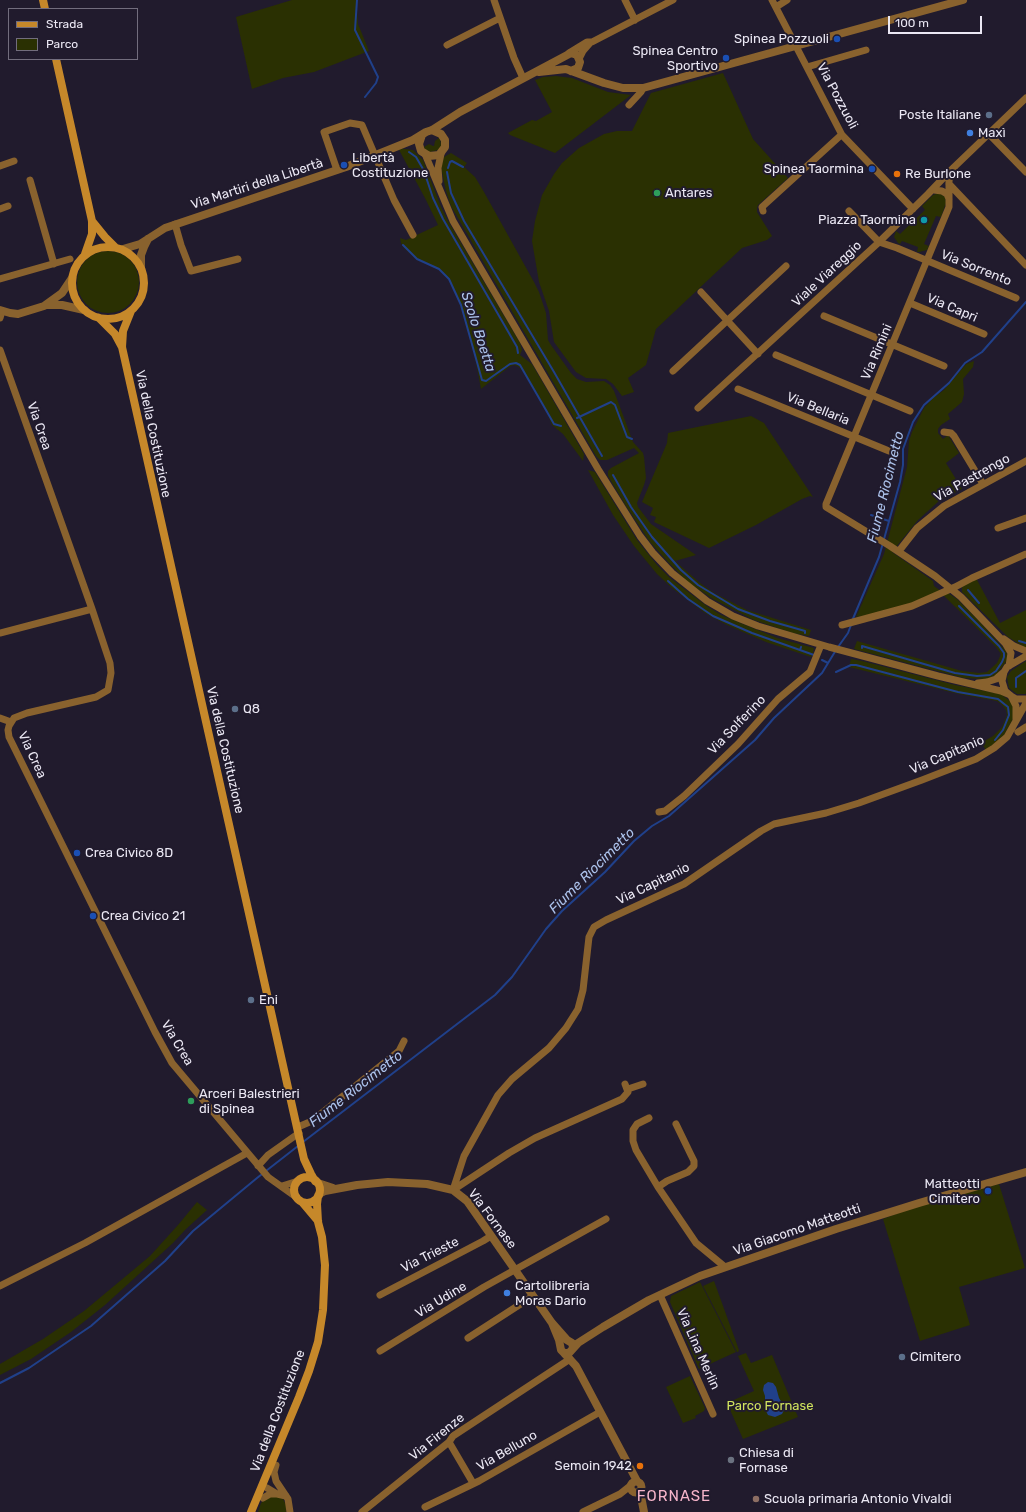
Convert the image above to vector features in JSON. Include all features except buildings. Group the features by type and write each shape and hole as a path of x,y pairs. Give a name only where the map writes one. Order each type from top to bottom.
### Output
{"main road":[{"path":"56,60 92,221 92,234 85,254 78,263 72,278 74,296 84,310 99,318 115,318 130,311 140,300 144,289 144,280 140,267 132,256 105,237 92,221"},
{"path":"85,254 100,247 119,248"},
{"name":"Via della Costituzione","path":"130,311 123,331 122,347 303,1150 304,1159 300,1180"},
{"name":"Via della Costituzione","path":"99,318 114,334 122,347"},
{"name":"Via della Costituzione","path":"304,1159 316,1182"},
{"path":"310,1178 316,1182 320,1189 319,1195 310,1202 299,1199 295,1186 300,1180 310,1178"},
{"name":"Via della Costituzione","path":"251,1512 266,1484 286,1428 309,1371 318,1342 325,1265 322,1237 318,1222 317,1204 319,1195"},
{"name":"Via della Costituzione","path":"299,1199 318,1222"},
{"path":"276,1465 287,1437 286,1428"},
{"path":"256,1512 263,1498"}],"street":[{"path":"494,0 514,58 523,78"},
{"path":"625,0 635,20"},
{"name":"Via Martiri della Libertà","path":"536,72 576,69 583,51 592,42 673,0"},
{"name":"Via Pozzuoli","path":"772,0 842,135 913,209"},
{"path":"776,7 787,0"},
{"path":"591,78 575,54 566,55 562,63 568,70 604,83 623,88 643,88 963,0"},
{"path":"447,45 500,18"},
{"name":"Via Martiri della Libertà","path":"119,248 132,248 165,228 175,224 337,170 422,135 587,42 592,42"},
{"path":"807,67 866,50"},
{"path":"629,105 642,92 643,88"},
{"name":"Viale Viareggio","path":"698,408 880,242 931,192 949,172 954,169 1026,98"},
{"path":"443,136 452,117"},
{"path":"337,170 324,132 350,123 362,125 394,200 413,235"},
{"path":"432,130 439,132 443,136 446,145 441,154 438,168 440,192"},
{"path":"990,134 1026,172"},
{"path":"422,135 419,141 422,151 453,221 602,476 630,521 653,553 683,583 707,601 758,626 821,645 970,684 1001,690 1016,699 1026,699"},
{"path":"763,211 762,207 842,135"},
{"name":"Via Martiri della Libertà","path":"396,146 408,144 432,157 441,154"},
{"path":"0,166 14,161"},
{"name":"Via Rimini","path":"899,551 827,509 826,504 949,207 950,176 954,169"},
{"path":"30,180 54,264"},
{"path":"949,184 1026,265"},
{"name":"Viale Viareggio","path":"931,192 942,185 949,184"},
{"path":"931,192 942,191 947,194 949,199"},
{"path":"949,207 955,199 959,198 963,200"},
{"path":"0,209 8,206"},
{"path":"849,211 880,242 927,261"},
{"path":"175,224 191,271 238,260"},
{"path":"894,227 890,237 892,243 897,248"},
{"path":"140,267 141,255 149,239"},
{"path":"916,256 924,256 932,250"},
{"path":"0,279 70,259"},
{"name":"Via Sorrento","path":"927,261 1016,298"},
{"path":"673,371 786,266"},
{"path":"44,306 62,293 72,278"},
{"path":"701,292 758,354"},
{"name":"Via Capri","path":"910,303 984,334"},
{"path":"1,313 18,314 44,306 62,305 84,310"},
{"path":"824,316 944,366"},
{"name":"Via Crea","path":"0,350 92,609 110,662 111,673 108,690 96,698 27,713 14,718 8,730 13,746 165,1050 182,1076 258,1166 268,1177 299,1199"},
{"path":"776,356 910,411"},
{"name":"Via Bellaria","path":"738,389 889,451"},
{"path":"944,432 951,433 954,436 983,484"},
{"name":"Via Pastrengo","path":"899,551 918,528 936,512 951,502 1026,461"},
{"path":"998,528 1026,518"},
{"path":"899,551 952,589 1001,637 1014,646 1026,651"},
{"path":"842,625 912,606 1026,554"},
{"path":"0,633 92,609"},
{"path":"1001,637 1011,653 1009,666"},
{"name":"Via Solferino","path":"659,812 665,811 684,796 749,731 778,699 810,672 821,645"},
{"path":"970,684 992,681 1000,676 1009,666 1026,656"},
{"path":"1004,672 1002,684 1014,701 1016,722"},
{"name":"Via Capitanio","path":"453,1190 464,1156 498,1095 512,1079 558,1038 578,1009 583,990 589,937 594,927 684,884 761,831 774,824 859,803 929,778 976,759 1000,744 1007,737 1026,703"},
{"path":"0,718 11,722"},
{"path":"1018,732 1026,727"},
{"path":"258,1166 268,1155 299,1133 399,1051 404,1041"},
{"path":"453,1190 517,1148 557,1128 622,1099 626,1095 627,1087 643,1084"},
{"path":"649,1118 637,1124 633,1130 633,1141 636,1150 696,1243 725,1267"},
{"path":"658,1186 688,1172 694,1166 694,1162 676,1124"},
{"path":"0,1286 85,1243 247,1153"},
{"name":"Via Giacomo Matteotti","path":"568,1348 660,1295 700,1276 836,1228 1026,1172"},
{"path":"282,1186 300,1180"},
{"name":"Via Fornase","path":"316,1182 335,1189"},
{"name":"Via Fornase","path":"319,1195 325,1191 335,1189 388,1182 427,1184 453,1190 466,1201 568,1348 630,1468 635,1488 644,1510"},
{"name":"Via Udine","path":"380,1351 515,1270 606,1219"},
{"name":"Via Trieste","path":"380,1295 491,1236"},
{"name":"Via Lina Merlin","path":"660,1295 713,1414"},
{"path":"468,1338 533,1296"},
{"name":"Via Firenze","path":"362,1512 449,1442 453,1436 568,1348"},
{"name":"Via Belluno","path":"425,1508 479,1481 600,1412"},
{"path":"449,1442 473,1483"},
{"path":"276,1465 274,1476 278,1491"},
{"path":"266,1484 286,1496 290,1504 290,1512"},
{"path":"583,1512 635,1488"},
{"path":"263,1498 278,1491"}],"green space":[{"path":"292,0 356,0 358,24 369,51 314,72 283,78 252,89 236,17"},
{"name":"Antares","path":"723,73 753,139 788,178 758,205 757,208 757,212 772,236 767,240 742,248 656,329 646,365 628,378 634,392 622,396 613,384 606,379 586,378 576,372 554,342 549,311 539,282 532,241 535,221 542,195 562,163 579,148 604,134 617,131 632,131 651,93"},
{"path":"556,76 572,78 608,92 631,95 555,153 508,133 532,120 536,121 552,112 535,80 543,77"},
{"path":"440,137 441,146 438,150 430,152 425,149 424,147 429,144 434,146 435,141"},
{"path":"398,148 413,150 423,160 448,221 520,343 522,350 520,355 532,364 584,454 583,461 563,434 552,425 546,410 525,374 519,367 514,365 509,367 481,389 466,320 459,300 448,278 441,270 417,260 404,248 401,243 400,238 406,240 438,225"},
{"path":"451,153 467,163 464,167 475,177 534,282 546,313 548,340 551,345 577,379 586,382 604,381 610,385 614,391 633,442 643,453 644,457 646,478 637,503 638,507 651,524 696,555 675,561 714,593 747,610 811,630 809,636 793,633 754,620 713,599 689,583 650,542 608,476 608,471 611,468 639,453 634,448 607,460 600,460 596,456 451,206 441,167 444,157"},
{"name":"Piazza Taormina","path":"939,193 945,197 946,203 941,217 936,216 924,244 929,246 927,250 917,252 918,247 902,241 900,244 898,243 894,237 896,231 900,234 925,210 922,206 933,195"},
{"path":"108,251 125,256 130,260 134,265 139,282 134,299 130,304 125,308 108,313 91,308 86,304 82,299 77,282 82,265 86,260 91,256"},
{"path":"974,361 973,367 963,379 964,394 962,402 948,414 950,419 938,429 938,433 943,439 948,435 959,453 946,463 962,489 939,501 918,520 892,552 933,581 934,586 941,591 918,602 880,613 856,617 884,554 907,467 909,441 912,432 924,408 933,398 944,390 966,364"},
{"path":"751,416 764,423 813,497 810,496 802,499 756,525 709,548 654,522 656,517 650,515 653,508 642,502 667,443 668,433"},
{"path":"588,470 595,472 637,540 657,565 670,578 721,615 777,638 814,648 811,657 766,642 727,625 705,613 672,588 657,574 634,546 613,515"},
{"path":"976,578 1000,623 1026,610 1026,648 1008,637 962,592 962,587"},
{"path":"948,593 957,599 979,621 1006,651 1008,657 1006,662 996,675 986,679 964,678 854,649 857,641 962,671 979,673 987,672 997,663 1001,654 996,647 942,594"},
{"path":"851,659 955,685 1001,694 1011,702 1014,709 1013,719 1004,735 986,750 981,743 993,736 1002,727 1007,715 1006,710 997,701 959,694 849,667"},
{"path":"1026,661 1026,694 1017,694 1009,688 1007,677 1011,671"},
{"path":"999,1184 1025,1268 959,1287 970,1325 920,1341 883,1219 913,1207"},
{"path":"197,1202 207,1210 105,1305 71,1332 31,1359 0,1375 0,1364 43,1339 84,1311 150,1256"},
{"path":"714,1281 739,1350 738,1352 703,1286"},
{"path":"700,1282 736,1352 699,1369 670,1302 671,1296"},
{"name":"Parco Fornase","path":"746,1353 751,1363 772,1355 798,1417 743,1439 727,1403 754,1391 738,1356"},
{"path":"690,1376 705,1408 704,1411 695,1416 696,1418 683,1423 666,1387"},
{"path":"278,1496 283,1499 286,1505 286,1512 258,1512 261,1503 268,1497"}],"water":[{"path":"768,1382 773,1383 776,1387 779,1398 785,1408 782,1414 775,1417 768,1415 765,1409 765,1396 763,1390 764,1385"}],"waterway":[{"name":"Scolo Boetta","path":"357,0 355,30 378,77 376,83 365,97"},
{"path":"409,152 416,157 423,169"},
{"path":"448,168 450,162 452,161 463,167"},
{"path":"447,172 451,193 464,221 602,456"},
{"path":"425,174 433,198 443,219 517,347 518,353"},
{"name":"Scolo Boetta","path":"403,245 417,259 439,269 449,279 461,305 482,380 486,381 510,364 516,363 520,365 554,424 561,426"},
{"name":"Fiume Riocimetto","path":"852,621 879,557 900,482 903,465 903,449 913,422 924,405 949,383 965,363 982,352 1026,302"},
{"name":"Scolo Boetta","path":"577,418 611,402 615,405 627,437 632,439"},
{"path":"613,475 631,507 652,537 681,570 698,585 738,609 770,621 805,631 805,633"},
{"name":"Scolo Boetta","path":"871,515 889,521"},
{"path":"668,581 688,599 713,616 752,633 814,655"},
{"path":"968,590 979,603"},
{"path":"862,648 862,646 955,673 977,676 990,675 996,671 1002,662 1004,653 999,646 959,606"},
{"name":"Fiume Riocimetto","path":"838,647 848,633 851,625"},
{"path":"1019,641 1026,643"},
{"name":"Fiume Riocimetto","path":"303,1142 495,995 512,977 546,929 562,911 605,872 634,841 652,826 669,816 755,740 774,718 822,673 836,650"},
{"name":"Fiume Riocimetto","path":"822,660 828,663"},
{"path":"836,672 851,665 856,665 958,692 998,699 1008,707 1009,715 1003,730 995,740"},
{"path":"1016,687 1016,678 1026,671"},
{"name":"Fiume Riocimetto","path":"0,1383 29,1368 91,1326 165,1261 193,1231 298,1146"}],"place":[{"name":"Spinea Pozzuoli","path":"837,39"},
{"name":"Spinea Centro Sportivo","path":"726,58"},
{"name":"Poste Italiane","path":"989,115"},
{"name":"Maxì","path":"970,133"},
{"name":"Libertà Costituzione","path":"344,165"},
{"name":"Spinea Taormina","path":"872,169"},
{"name":"Re Burlone","path":"897,174"},
{"name":"Antares","path":"657,193"},
{"name":"Piazza Taormina","path":"924,220"},
{"name":"Q8","path":"235,709"},
{"name":"Crea Civico 8D","path":"77,853"},
{"name":"Crea Civico 21","path":"93,916"},
{"name":"Eni","path":"251,1000"},
{"name":"Arceri Balestrieri di Spinea","path":"191,1101"},
{"name":"Matteotti Cimitero","path":"988,1191"},
{"name":"Cartolibreria Moras Dario","path":"507,1293"},
{"name":"Cimitero","path":"902,1357"},
{"name":"Chiesa di Fornase","path":"731,1460"},
{"name":"Semoin 1942","path":"640,1466"},
{"name":"Scuola primaria Antonio Vivaldi","path":"756,1499"}],"district":[{"name":"FORNASE","path":"674,1497"}]}
